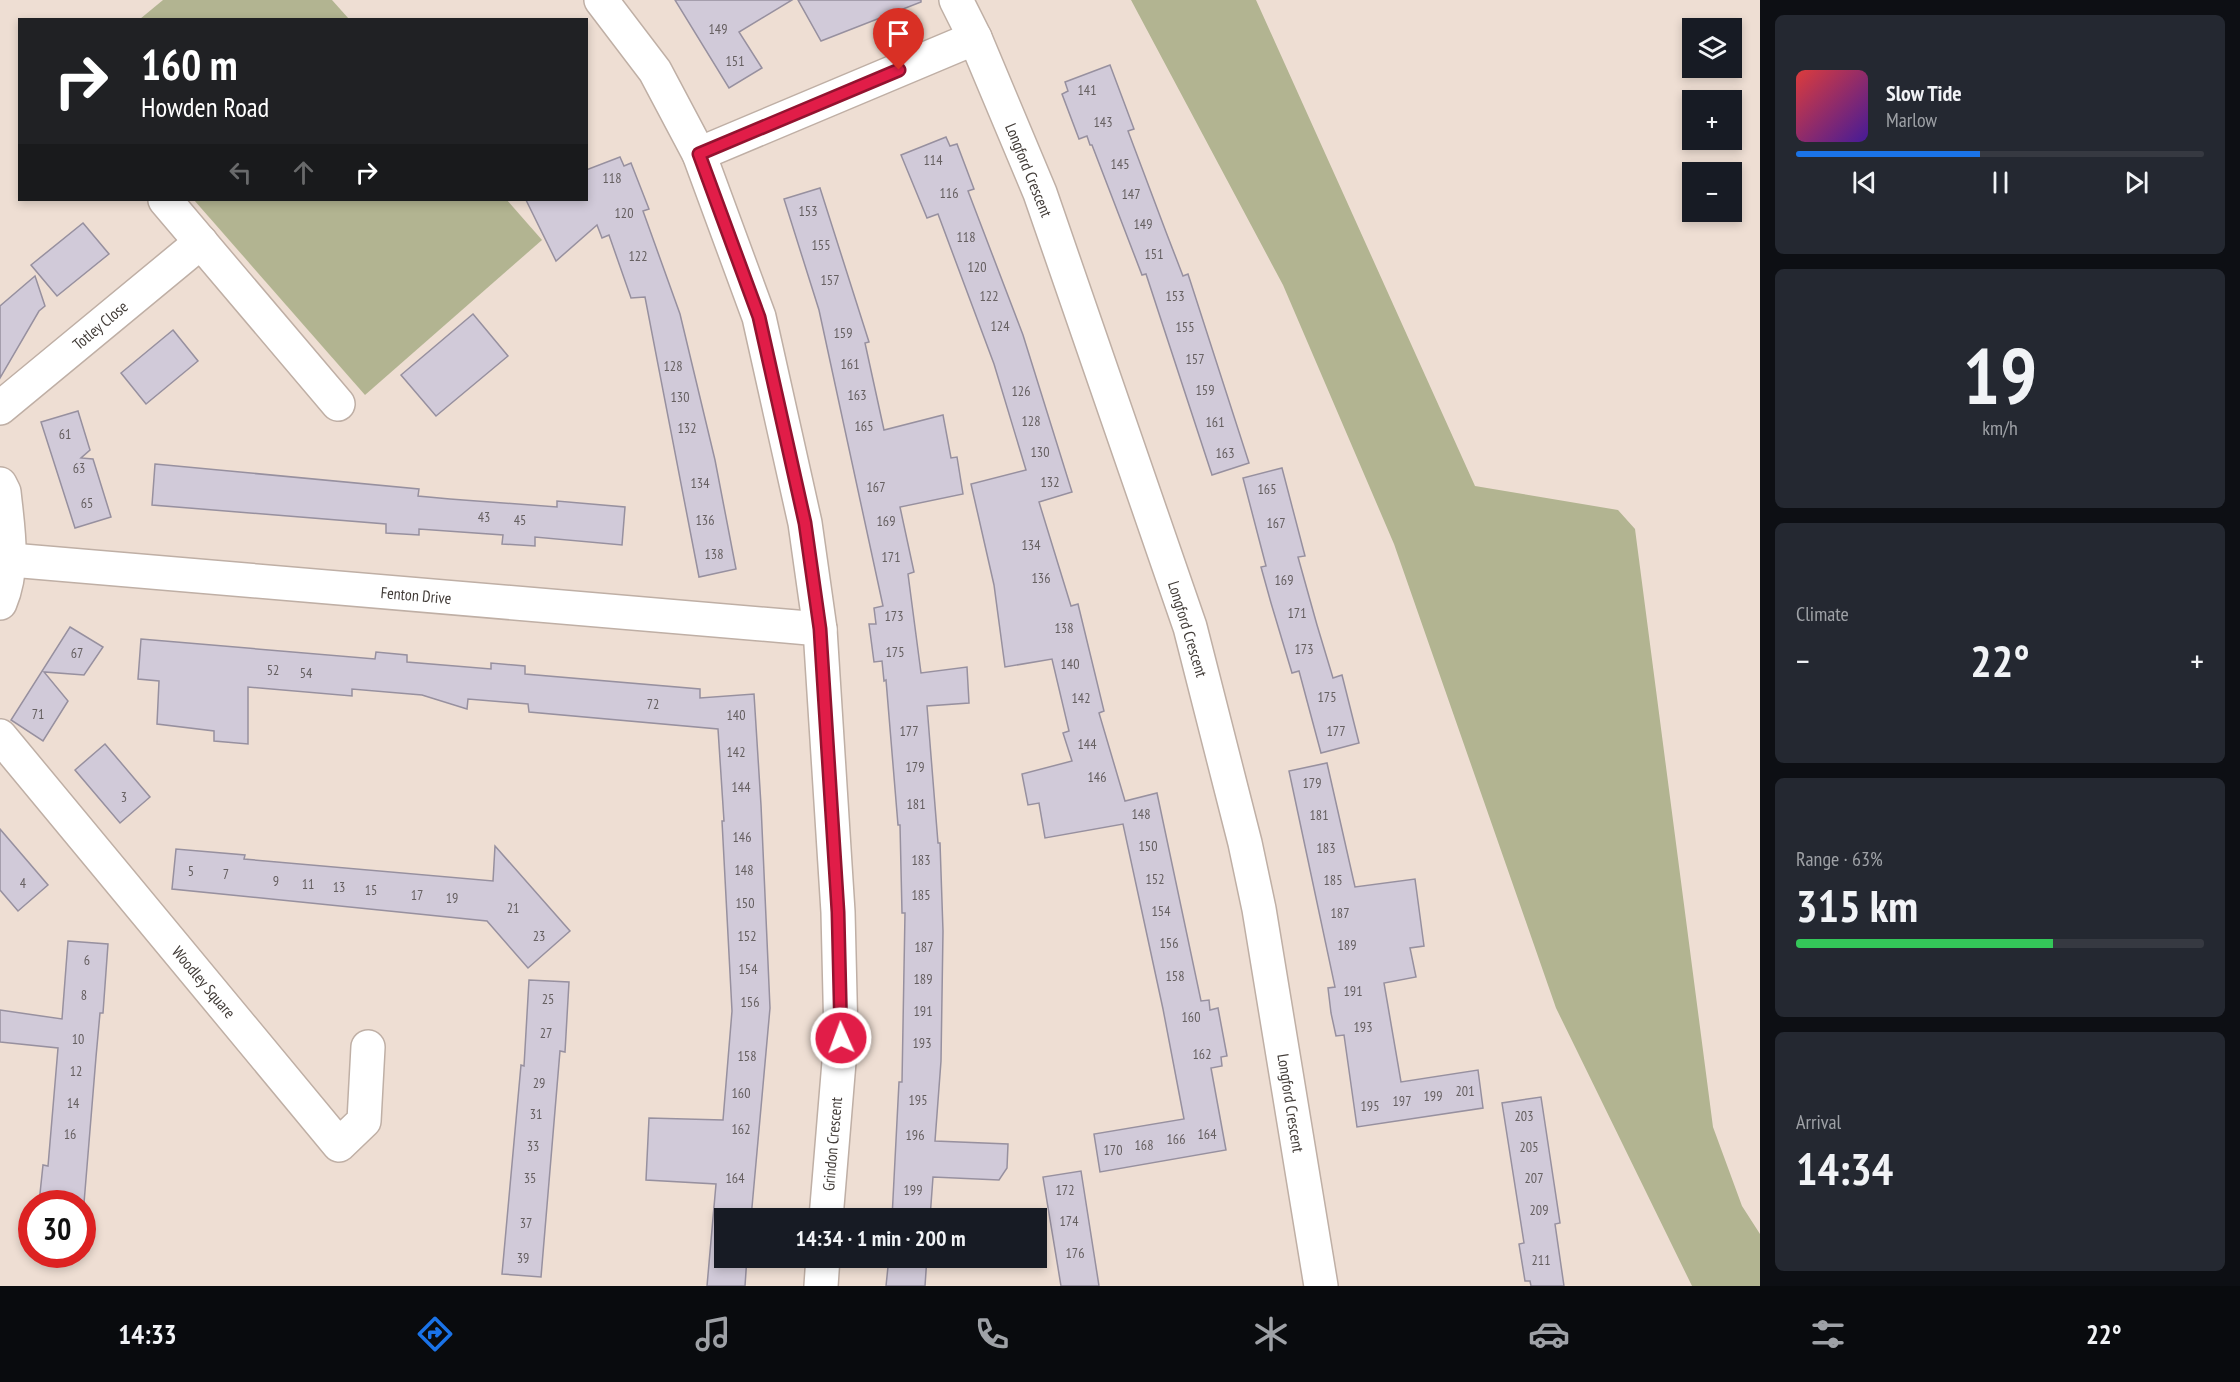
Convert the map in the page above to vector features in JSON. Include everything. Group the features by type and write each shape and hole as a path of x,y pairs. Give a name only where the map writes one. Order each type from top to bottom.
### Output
{"street":[{"name":"Grindon Crescent","path":"601,0 655,71 699,154 759,317 805,523 820,629 838,912 841,1038 827,1208"},
{"name":"Longford Crescent","path":"956,0 975,38 1040,193 1190,627 1259,909 1321,1286"},
{"path":"699,154 975,38"},
{"path":"166,201 338,404"},
{"name":"Totley Close","path":"0,408 201,242"},
{"path":"0,484 4,492 11,560 0,603"},
{"name":"Fenton Drive","path":"11,560 820,629"},
{"name":"Woodley Square","path":"0,736 339,1145 364,1121 368,1047"},
{"path":"821,1286 822,1268"}],"green space":[{"path":"163,0 332,0 348,18 141,18"},
{"path":"1131,0 1256,0 1475,486 1618,510 1635,529 1713,1127 1742,1206 1760,1234 1760,1286 1692,1286 1556,1008 1394,544 1283,285"},
{"path":"195,201 508,201 542,240 365,395"}],"building":[{"path":"675,0 792,0 739,32 762,68 729,88"},
{"path":"798,0 921,0 921,2 821,41"},
{"path":"1110,65 1134,129 1128,131 1183,276 1188,274 1249,463 1212,475 1146,274 1142,275 1092,145 1087,136 1079,139 1062,94 1068,91 1065,82"},
{"path":"946,137 950,146 957,144 974,189 968,191 1023,335 1072,492 1039,502 1071,606 1078,604 1104,711 1099,713 1125,801 1157,793 1201,1001 1209,1000 1210,1010 1218,1008 1227,1056 1221,1057 1222,1066 1211,1068 1226,1150 1100,1172 1094,1134 1184,1119 1123,824 1045,838 1039,803 1028,805 1022,774 1072,761 1063,733 1069,731 1052,659 1005,667 994,585 971,484 1026,470 994,364 938,214 927,218 901,155"},
{"path":"620,157 624,166 631,163 649,209 643,211 680,314 715,460 736,569 699,577 645,297 631,298 609,235 602,238 597,225 556,261 526,201 588,201 588,169"},
{"path":"820,188 869,342 865,343 884,430 943,415 951,458 957,457 963,494 900,507 914,572 908,574 921,673 967,667 969,703 927,706 938,843 940,843 943,931 941,1061 935,1141 1008,1144 1007,1168 999,1180 933,1177 931,1208 893,1208 899,1082 902,1082 905,913 902,913 900,825 898,825 886,680 884,681 882,661 874,662 869,624 876,624 874,608 883,606 819,310 784,199"},
{"path":"83,223 109,254 57,296 31,265"},
{"path":"35,276 45,306 39,311 0,378 0,306"},
{"path":"473,314 508,356 436,416 401,375"},
{"path":"173,330 198,361 146,404 121,373"},
{"path":"78,411 90,450 81,458 93,459 111,517 75,528 41,422"},
{"path":"155,464 419,489 418,496 450,499 557,507 557,501 625,507 622,545 535,537 535,546 502,544 503,535 419,529 419,535 386,533 386,524 152,505"},
{"path":"1282,468 1305,556 1298,557 1317,625 1333,678 1342,675 1359,743 1321,753 1299,671 1292,673 1271,603 1261,567 1266,566 1243,478"},
{"path":"70,627 103,647 84,675 44,672 68,701 43,741 11,720"},
{"path":"141,639 375,659 376,652 407,655 407,662 491,669 491,663 525,666 525,674 700,689 700,698 754,694 770,1008 752,1208 714,1208 714,1268 746,1268 745,1286 707,1286 716,1184 646,1180 649,1118 723,1120 732,1011 718,729 529,712 528,704 468,699 467,709 422,695 352,689 352,696 248,687 248,744 214,741 214,731 157,724 159,681 138,679"},
{"path":"105,744 150,797 120,823 75,770"},
{"path":"1327,763 1355,887 1415,879 1424,946 1410,948 1416,977 1384,983 1401,1082 1478,1070 1483,1108 1357,1127 1344,1035 1336,1036 1331,1013 1328,988 1335,987 1289,771"},
{"path":"0,829 48,885 18,911 0,890"},
{"path":"495,846 570,931 528,968 487,921 172,889 176,849 245,855 244,859 493,881"},
{"path":"68,941 108,944 85,1190 40,1190 43,1165 48,1166 58,1048 0,1042 0,1010 62,1019"},
{"path":"529,980 569,982 565,1052 560,1051 541,1277 502,1274 521,1065 524,1066"},
{"path":"1541,1097 1560,1223 1555,1224 1564,1286 1531,1286 1530,1281 1525,1281 1519,1244 1524,1243 1502,1103"},
{"path":"1081,1171 1099,1286 1061,1286 1043,1177"},
{"path":"888,1268 926,1268 925,1286 886,1286"}],"route":[{"path":"841,1038 838,912 820,629 805,523 759,317 699,154 899,70"}]}
